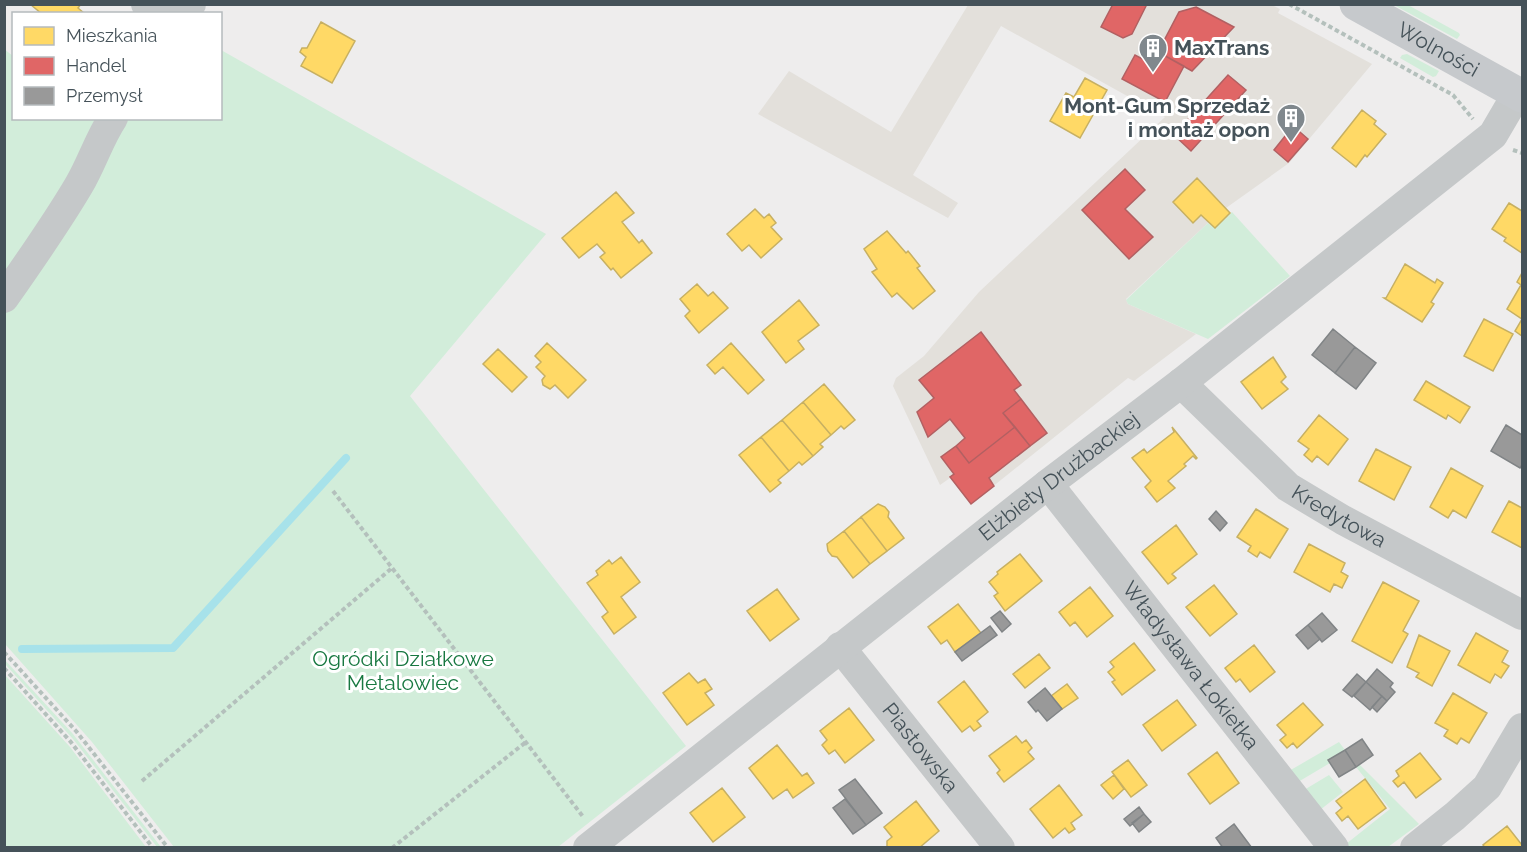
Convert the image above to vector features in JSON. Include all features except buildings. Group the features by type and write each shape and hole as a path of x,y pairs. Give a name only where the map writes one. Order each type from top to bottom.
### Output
{"main road":[{"name":"Wolności","path":"1356,4 1520,95"}],"street":[{"name":"Elżbiety Drużbackiej","path":"592,845 1048,484 1182,383 1493,135 1520,95"},
{"path":"4,298 80,184 112,120"},
{"name":"Kredytowa","path":"1182,383 1288,487 1343,520 1522,615"},
{"name":"Władysława Łokietka","path":"1048,484 1334,848"},
{"name":"Piastowska","path":"840,647 1000,848"},
{"path":"1415,848 1487,787 1522,728"}],"path":[{"path":"1289,4 1453,95 1480,127"},
{"path":"333,491 526,742 592,845"},
{"path":"142,782 392,568"},
{"path":"4,652 76,731 168,848"},
{"path":"4,668 70,741 153,848"},
{"path":"392,848 526,742"}],"shaded area":[{"path":"968,5 1272,5 1280,9 1278,13 1372,64 1289,163 1226,208 1230,213 1215,228 1208,223 1126,299 1128,304 1196,334 1134,381 1128,378 971,504 950,478 940,485 893,386 896,378 924,356 979,292 1165,117 1001,26 913,175 958,203 948,218 758,114 789,71 891,132"}],"green space":[{"path":"1394,5 1408,5 1460,35 1457,39"},
{"name":"Ogródki Działkowe Metalowiec","path":"4,49 12,55 12,120 222,120 222,51 546,234 410,396 686,746 558,847 174,847 92,742 5,644"},
{"path":"1407,54 1439,71 1436,76 1433,77 1400,58"},
{"path":"1232,212 1290,276 1208,339 1128,304 1126,300 1208,223 1215,228"},
{"path":"4,659 73,734 161,847 157,847 73,739 5,664"},
{"path":"5,675 70,747 146,847 5,847"},
{"path":"1339,742 1345,750 1328,760 1330,763 1298,782 1289,771"},
{"path":"1359,764 1419,824 1388,847 1349,847 1346,844 1390,809 1356,767"},
{"path":"1329,775 1343,792 1320,810 1304,790"}],"waterway":[{"path":"22,649 173,648 346,458"}],"place":[{"name":"MaxTrans","path":"1153,74"},
{"name":"Mont-Gum Sprzedaż i montaż opon","path":"1291,144"}]}
